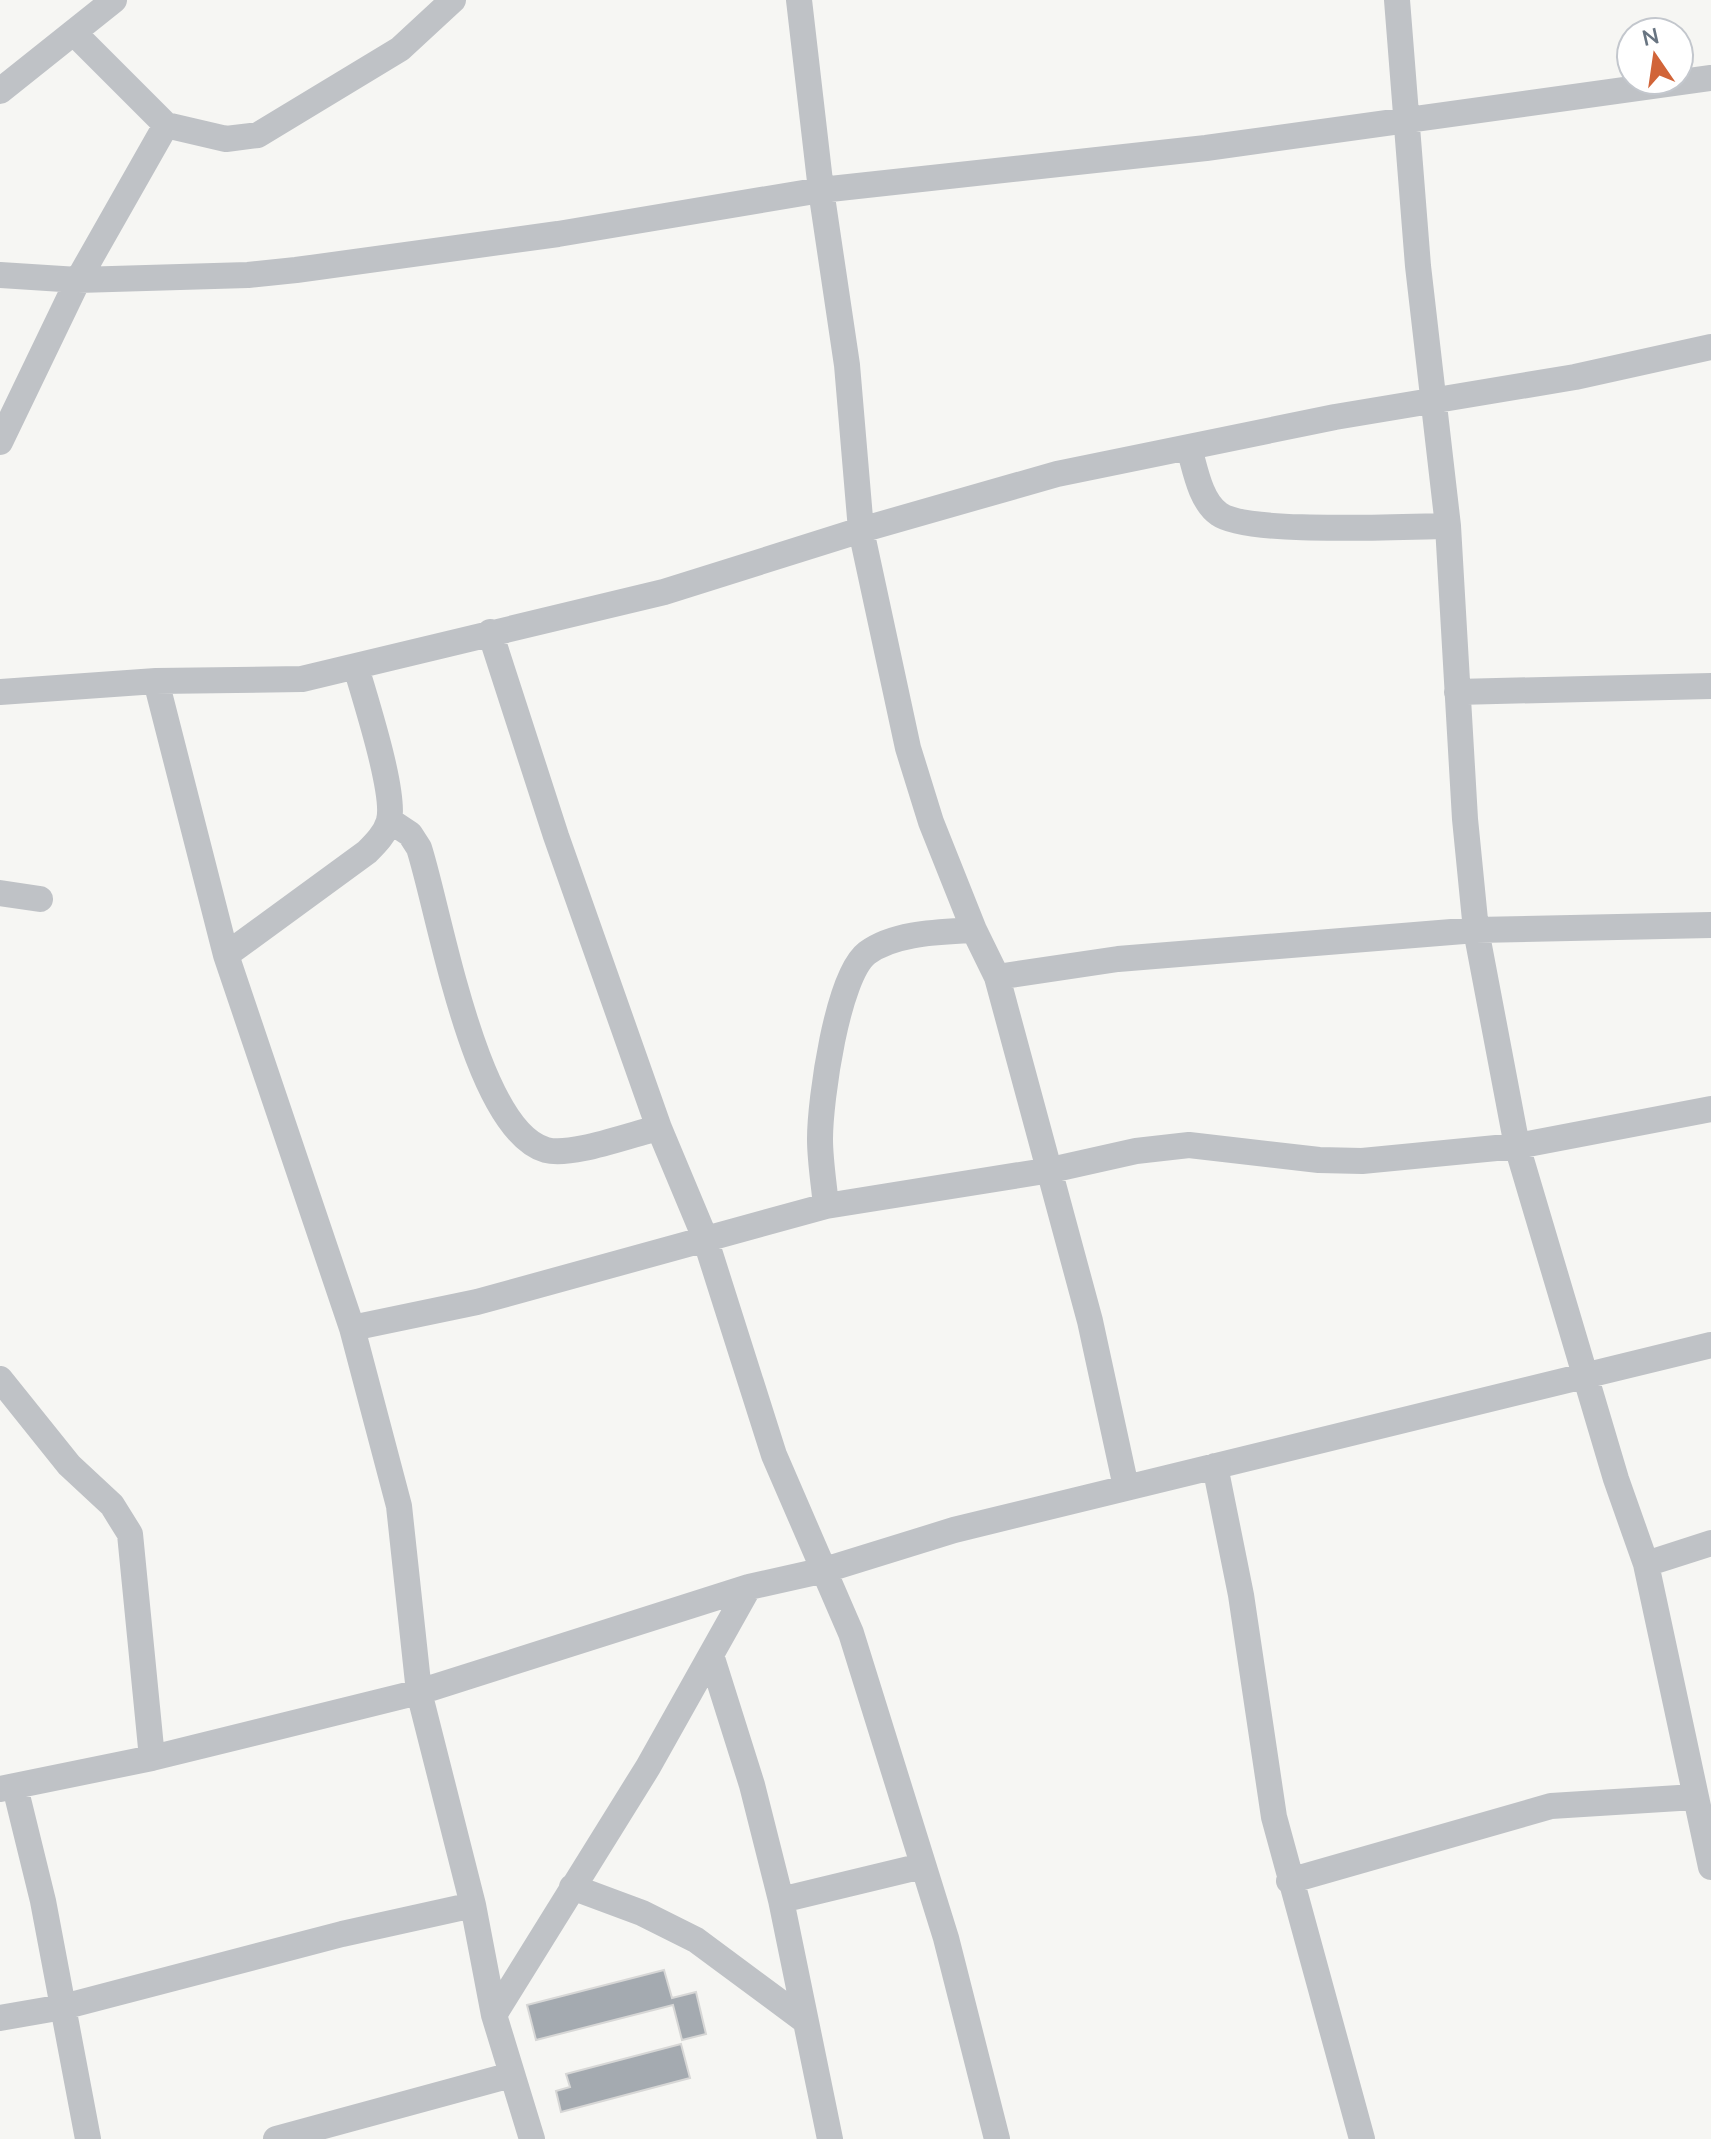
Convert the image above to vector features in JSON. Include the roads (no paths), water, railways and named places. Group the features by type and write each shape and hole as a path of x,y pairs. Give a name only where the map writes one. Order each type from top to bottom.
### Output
{"street":[{"path":"0,91 114,0"},
{"path":"74,33 166,125 226,139 258,135 400,49 453,0"},
{"path":"799,0 821,190 847,365 861,530 908,748 931,822 974,930 997,977 1051,1170 1126,1487"},
{"path":"1397,0 1432,399 1448,526 1457,692 1476,930 1517,1146 1616,1479 1646,1564 1699,1743 1695,1797 1711,1867"},
{"path":"0,275 78,280 248,275 296,270 558,234 821,190 1206,148 1711,78"},
{"path":"0,442 78,280 166,125"},
{"path":"0,692 156,681 302,679 664,592 861,530 1057,474 1432,399 1575,377 1711,347"},
{"path":"1189,448 1206,501 1220,516 1254,524 1448,526"},
{"path":"490,632 556,836 659,1128 705,1238 774,1455 851,1633 946,1938 997,2139"},
{"path":"226,955 367,852 389,820 380,759 356,667"},
{"path":"156,681 226,955 352,1328 399,1506 419,1692 473,1905 494,2015 532,2139"},
{"path":"1457,692 1711,686"},
{"path":"389,820 410,834 419,848 462,1009 485,1077 515,1128 529,1143 548,1151 569,1150 659,1128"},
{"path":"0,893 40,899"},
{"path":"997,977 1118,959 1476,930 1711,925"},
{"path":"826,1206 820,1138 826,1077 851,975 867,953 897,941 929,933 974,930"},
{"path":"352,1328 477,1302 826,1206 1051,1170 1136,1151 1189,1145 1319,1160 1362,1161 1517,1146 1711,1109"},
{"path":"88,2139 43,1901 8,1788 152,1758 419,1692 749,1587 825,1570 954,1530 1711,1345"},
{"path":"0,1379 69,1465 112,1505 130,1534 152,1758"},
{"path":"1215,1466 1241,1595 1274,1817 1289,1881 1337,2038 1362,2139"},
{"path":"1646,1564 1711,1543"},
{"path":"494,2015 648,1767 749,1587"},
{"path":"711,1655 752,1785 781,1900 830,2139"},
{"path":"1289,1881 1551,1806 1695,1797"},
{"path":"781,1900 922,1866"},
{"path":"572,1887 642,1913 696,1940 804,2020"},
{"path":"0,2018 63,2007 327,1938 473,1905"},
{"path":"276,2139 304,2136 383,2107 511,2075"}]}
